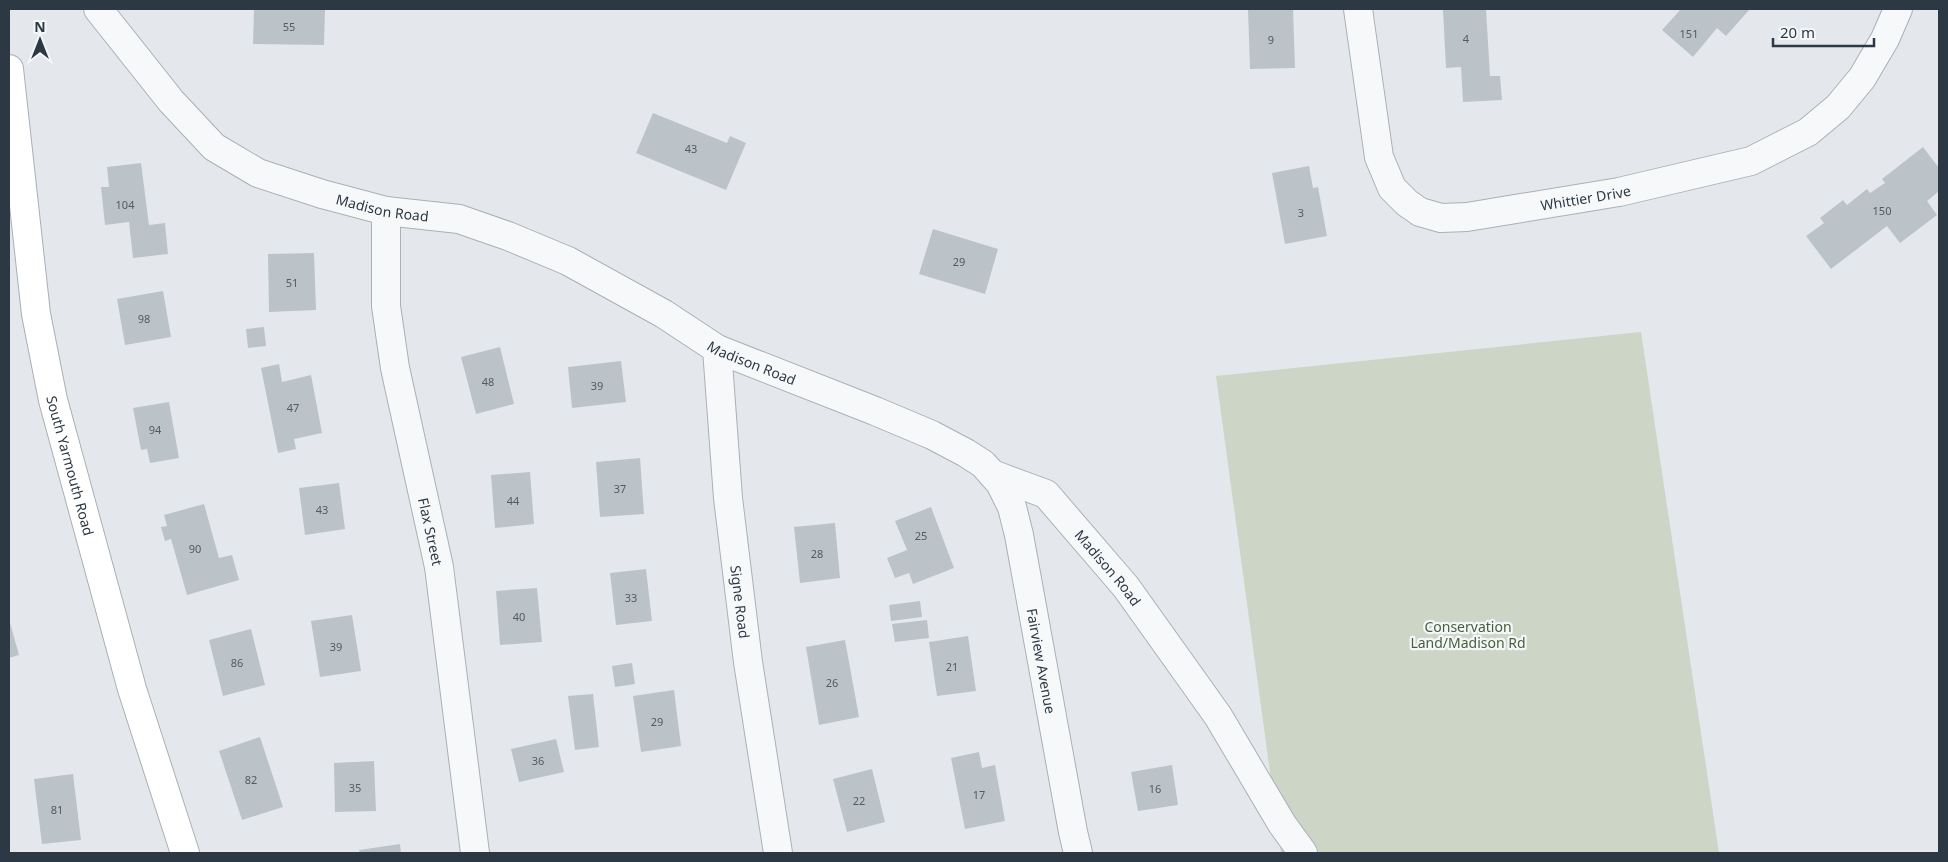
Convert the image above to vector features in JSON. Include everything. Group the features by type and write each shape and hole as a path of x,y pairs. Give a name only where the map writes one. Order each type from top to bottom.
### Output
{"main road":[{"name":"South Yarmouth Road","path":"9,68 36,314 53,400 132,689 184,853"}],"street":[{"name":"Madison Road","path":"98,9 171,101 214,147 258,172 322,194 386,211 459,219 525,243 568,261 646,304 717,349 932,435 983,464 992,474 1046,494 1126,587 1218,716 1282,824 1303,853"},
{"name":"Whittier Drive","path":"1358,9 1379,157 1392,188 1407,203 1420,212 1441,218 1467,217 1619,192 1751,161 1808,132 1838,107 1862,78 1885,39 1898,9"},
{"name":"Flax Street","path":"386,211 386,306 395,368 439,567 475,853"},
{"name":"Signe Road","path":"717,349 728,498 748,662 778,853"},
{"name":"Fairview Avenue","path":"992,474 1000,483 1012,506 1019,535 1078,853"}],"green space":[{"name":"Conservation Land/Madison Rd","path":"1641,332 1719,853 1281,853 1216,376"}],"building":[{"path":"254,9 325,9 324,45 253,44"},
{"path":"1248,9 1293,9 1295,68 1250,69"},
{"path":"1486,9 1490,76 1500,76 1502,100 1463,102 1461,67 1446,68 1443,10"},
{"path":"1681,9 1750,9 1726,36 1717,28 1693,57 1662,30"},
{"path":"653,113 727,143 730,136 746,143 726,190 636,153"},
{"path":"1923,147 1939,168 1939,191 1927,201 1937,215 1900,243 1887,226 1831,269 1806,236 1824,223 1820,218 1843,200 1847,205 1867,189 1870,193 1885,183 1882,179"},
{"path":"141,163 149,225 165,223 168,254 133,258 129,222 105,225 101,187 109,187 107,167"},
{"path":"1309,166 1313,188 1318,187 1327,236 1285,244 1272,173"},
{"path":"933,229 998,249 985,294 919,274"},
{"path":"314,253 316,310 269,312 268,254"},
{"path":"163,291 171,337 125,345 117,299"},
{"path":"264,327 266,346 248,348 246,329"},
{"path":"500,347 514,404 476,414 461,357"},
{"path":"621,361 626,402 572,408 568,367"},
{"path":"279,364 282,382 311,375 322,433 294,439 296,449 278,453 261,368"},
{"path":"169,402 179,458 150,463 147,449 141,450 133,408"},
{"path":"640,458 644,514 600,517 596,462"},
{"path":"530,472 534,524 495,528 491,475"},
{"path":"339,483 345,529 305,535 299,488"},
{"path":"204,504 219,558 232,555 239,580 187,595 171,539 165,541 161,527 167,526 164,515"},
{"path":"931,507 954,568 913,584 909,573 895,578 887,558 907,550 895,521"},
{"path":"835,523 840,578 800,583 794,527"},
{"path":"646,569 652,621 616,625 610,573"},
{"path":"537,588 542,642 500,645 496,591"},
{"path":"920,601 922,617 891,621 889,605"},
{"path":"352,615 361,671 320,677 311,621"},
{"path":"9,619 19,655 9,658"},
{"path":"927,620 929,638 895,642 892,624"},
{"path":"251,629 265,685 223,696 209,640"},
{"path":"968,636 976,691 937,696 929,642"},
{"path":"845,640 859,717 819,725 806,647"},
{"path":"632,663 635,684 615,687 612,666"},
{"path":"674,690 681,746 641,752 633,696"},
{"path":"593,694 599,747 575,750 568,696"},
{"path":"260,737 283,807 242,820 219,751"},
{"path":"556,739 564,772 519,782 511,749"},
{"path":"979,752 982,768 995,765 1005,821 965,829 951,758"},
{"path":"374,761 376,811 335,812 334,763"},
{"path":"1172,765 1178,805 1138,811 1131,772"},
{"path":"872,769 885,822 847,832 833,779"},
{"path":"73,774 81,840 42,844 34,779"},
{"path":"400,844 401,853 360,853 359,850"}]}
